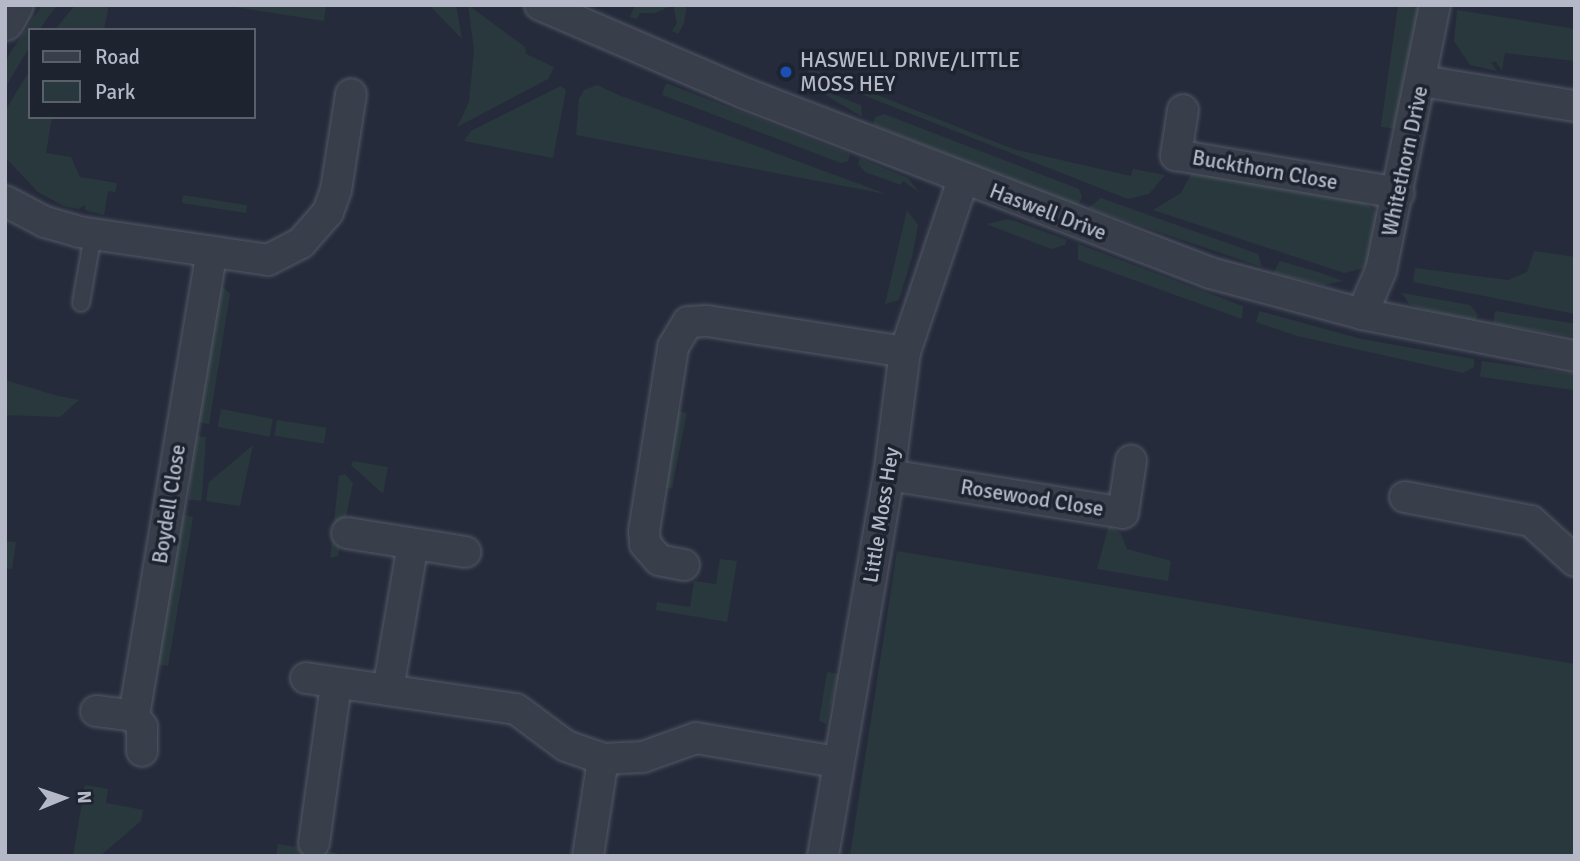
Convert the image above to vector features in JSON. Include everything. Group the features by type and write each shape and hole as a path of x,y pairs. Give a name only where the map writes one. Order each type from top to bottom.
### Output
{"street":[{"path":"5,21 14,5"},
{"name":"Haswell Drive","path":"540,5 681,68 962,180 1210,273 1362,314 1575,356"},
{"name":"Whitethorn Drive","path":"1362,314 1381,270 1422,82 1435,5"},
{"path":"1422,82 1575,106"},
{"path":"5,201 44,222 93,234 211,254 268,260 287,253 316,230 336,190 351,94"},
{"name":"Buckthorn Close","path":"1183,110 1176,155 1399,193"},
{"name":"Little Moss Hey","path":"823,856 837,762 848,722 889,475 905,352 962,180"},
{"name":"Boydell Close","path":"142,751 142,727 134,716 211,254"},
{"path":"684,565 659,560 645,544 644,531 673,347 688,322 708,321 905,352"},
{"name":"Rosewood Close","path":"889,475 1123,513 1130,461"},
{"path":"1405,497 1531,522 1575,561"},
{"path":"347,533 465,552"},
{"path":"388,690 413,544"},
{"path":"306,678 516,709 566,746 603,759 643,757 696,738 837,762"},
{"path":"314,843 336,684"},
{"path":"96,711 134,716"},
{"path":"588,856 603,759"}],"lane":[{"path":"81,303 93,234"}],"green space":[{"path":"42,5 57,5 40,28 28,28 28,49 5,88 5,61"},
{"path":"75,5 109,5 104,28 57,28"},
{"path":"222,5 326,5 324,21"},
{"path":"420,5 456,5 462,39 431,7"},
{"path":"468,5 525,47 526,54 554,67 548,79 457,127 469,102 474,50"},
{"path":"635,5 673,5 655,13 640,13 637,19 630,17"},
{"path":"673,5 687,5 684,23 678,34 672,31 677,23"},
{"path":"1398,5 1419,8 1402,130 1381,127"},
{"path":"1457,10 1575,29 1575,61 1505,53 1502,70 1495,61 1491,63 1497,71 1470,65 1454,41"},
{"path":"807,67 1013,149 1131,176 1133,169 1165,175 1149,194 1128,199 809,73"},
{"path":"28,73 28,119 52,119 46,153 71,157 80,177 117,183 115,192 108,191 104,215 85,210 85,205 79,209 63,206 38,192 5,157 5,111"},
{"path":"666,83 850,154 848,161 841,163 662,95"},
{"path":"597,85 886,194 576,135 579,99 584,90"},
{"path":"809,85 861,105 862,117"},
{"path":"561,86 566,90 553,158 464,141 471,131"},
{"path":"884,114 1079,189 1082,197 1078,206 873,125 875,117"},
{"path":"860,158 908,178 920,193 903,181 901,185 865,172 858,164"},
{"path":"1192,172 1361,200 1378,213 1370,260 1364,268 1344,273 1153,210 1181,193"},
{"path":"183,195 247,205 246,213 182,203"},
{"path":"1101,198 1258,254 1262,267 1088,208"},
{"path":"907,210 918,225 912,257 899,300 885,304"},
{"path":"1009,219 1067,240 1065,245 1051,249 986,224"},
{"path":"1078,244 1243,306 1242,319 1078,260"},
{"path":"1534,251 1575,257 1575,314 1413,282 1415,268 1508,280 1527,272"},
{"path":"1280,261 1343,281 1323,285 1273,273"},
{"path":"223,287 230,294 209,424 196,422 218,296"},
{"path":"1402,293 1470,305 1478,315 1475,321 1427,310 1409,304"},
{"path":"1259,311 1361,339 1474,359 1474,367 1463,373 1297,336 1256,322"},
{"path":"1495,311 1575,324 1573,337 1493,324"},
{"path":"1482,361 1575,374 1573,390 1480,377"},
{"path":"5,380 79,400 60,417 5,415"},
{"path":"221,409 273,419 270,437 218,427"},
{"path":"677,411 687,413 672,488 662,487"},
{"path":"277,420 326,428 324,444 274,436"},
{"path":"193,436 206,437 202,501 189,500"},
{"path":"253,445 240,506 206,501 209,482"},
{"path":"353,461 388,467 383,494 351,465"},
{"path":"345,474 353,483 338,556 330,558 339,476"},
{"path":"181,514 193,517 168,666 158,665"},
{"path":"1109,525 1121,534 1127,549 1171,561 1168,581 1097,569"},
{"path":"5,541 16,542 12,569 5,568"},
{"path":"897,551 1575,664 1575,856 850,856"},
{"path":"720,559 737,561 727,622 656,610 657,602 690,607 694,581 716,584"},
{"path":"827,672 839,674 826,724 819,721"},
{"path":"85,785 108,789 106,803 143,810 141,821 100,856 73,856"},
{"path":"278,844 337,853 337,856 276,856"}],"place":[{"name":"HASWELL DRIVE/LITTLE MOSS HEY","path":"786,72"}]}
